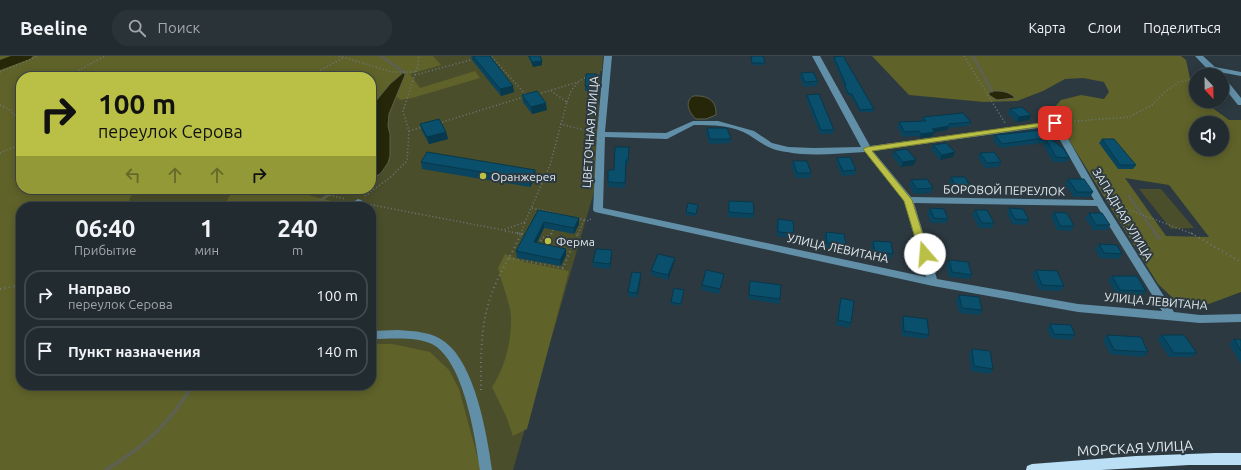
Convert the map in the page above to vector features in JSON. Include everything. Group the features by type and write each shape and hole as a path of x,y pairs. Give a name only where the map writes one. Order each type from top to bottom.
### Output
{"main road":[{"name":"МОРСКАЯ УЛИЦА","path":"1032,470 1114,462 1183,459 1241,459"}],"street":[{"name":"ЦВЕТОЧНАЯ УЛИЦА","path":"598,210 597,133 608,56"},
{"path":"816,56 867,149 908,200 933,282"},
{"path":"1199,56 1211,68"},
{"path":"1229,70 1241,74"},
{"path":"1229,88 1241,103"},
{"path":"597,133 668,136 693,123 718,123 751,133 769,145 788,150 814,151 867,149 1055,123"},
{"name":"ЗАПАДНАЯ УЛИЦА","path":"1055,123 1100,203 1171,317"},
{"name":"БОРОВОЙ ПЕРЕУЛОК","path":"908,200 1100,203"},
{"name":"УЛИЦА ЛЕВИТАНА","path":"598,210 933,282 1078,308 1171,317 1228,320 1241,318"},
{"path":"376,335 421,336 442,345 456,363 465,379 481,438 486,470"}],"path":[{"path":"0,72 38,56"},
{"path":"75,72 105,56"},
{"path":"339,56 392,72 416,72"},
{"path":"376,188 392,176 407,161 409,131 405,123 403,111 416,72 419,56"},
{"path":"491,56 527,96"},
{"path":"964,56 1009,129"},
{"path":"317,72 343,58"},
{"path":"415,75 478,58"},
{"path":"432,124 527,96 551,91 578,82 588,76 606,73"},
{"path":"1055,123 1129,117 1152,105 1166,91 1179,82 1189,80"},
{"path":"481,398 483,321 492,292 522,234 525,222 550,165 567,102 571,91 578,82"},
{"path":"551,91 567,102"},
{"path":"0,105 10,110 16,116"},
{"path":"560,124 597,133"},
{"path":"409,131 424,127"},
{"path":"0,153 16,146"},
{"path":"325,194 348,202"},
{"path":"358,202 368,194"},
{"path":"1100,203 1122,207 1192,233 1241,262"},
{"path":"531,208 569,216"},
{"path":"376,209 529,235"},
{"path":"576,218 589,221 598,210"},
{"path":"509,258 563,268 584,220"},
{"path":"503,230 525,222"},
{"path":"536,237 542,238 551,235 553,230"},
{"path":"540,249 541,247 539,245 542,238"},
{"path":"0,289 16,286"}],"shaded area":[{"path":"0,56 603,56 602,71 600,71 596,185 513,470 0,470"},
{"path":"404,72 405,75 389,114 388,126 390,134 390,156 388,163 381,173 376,176 376,101 390,84"},
{"path":"992,91 1002,91 1015,98 997,100 989,95"},
{"path":"693,96 703,96 713,102 716,115 706,119 696,119 688,108 690,98"},
{"path":"1139,189 1161,189 1194,228 1171,229"}],"green space":[{"path":"0,56 433,56 441,65 410,74 420,88 475,71 480,78 412,98 400,100 396,96 405,75 404,72 390,84 376,101 376,72 16,72 16,194 132,194 129,202 16,202 16,390 376,390 376,344 393,344 430,352 449,370 459,389 481,470 0,470"},
{"path":"872,56 1181,56 1186,60 1189,74 1189,108 1213,108 1224,116 1189,116 1189,156 1229,156 1229,120 1241,120 1241,292 1206,305 1176,301 1158,284 1051,111 1061,100 1081,95 1104,99 1109,92 1104,82 1083,78 1065,79 1043,91 1017,101 984,102 909,95","holes":["1125,178 1169,185 1209,237 1166,236"]},
{"path":"230,194 304,194 335,202 226,202"},
{"path":"505,254 524,262 569,271 527,429 513,436 506,416 492,387 501,371 507,353 511,325 510,310 498,268"}],"building":[{"path":"473,56 490,56 513,86 500,89"},
{"path":"529,56 540,56 542,61 532,62"},
{"path":"751,56 763,56 765,63 752,63"},
{"path":"843,56 874,109 860,110 852,94 849,94 844,85 846,85 834,57"},
{"path":"813,72 818,81 805,82 801,73"},
{"path":"586,74 597,74 596,86 585,86"},
{"path":"537,91 546,103 531,107 522,95"},
{"path":"819,94 834,130 821,130 807,95"},
{"path":"1022,107 1031,115 1019,117 1010,109"},
{"path":"963,113 971,122 949,124 949,126 932,129 935,132 921,134 919,131 905,132 899,122 926,121 923,117"},
{"path":"439,119 446,132 427,137 420,124"},
{"path":"707,128 727,128 731,139 710,139"},
{"path":"1052,129 1053,137 1050,138 1064,149 1069,158 1056,157 1045,138 1002,144 995,135"},
{"path":"1102,139 1114,139 1136,165 1120,165"},
{"path":"946,143 955,152 942,155 933,145"},
{"path":"615,147 629,147 628,160 626,160 625,183 608,182 608,170 614,170"},
{"path":"907,149 916,160 903,162 894,151"},
{"path":"427,152 535,170 530,180 421,162"},
{"path":"994,152 1001,162 987,163 980,153"},
{"path":"850,157 856,170 843,171 837,158"},
{"path":"793,161 807,161 811,173 797,173"},
{"path":"951,177 965,177 971,188 957,188"},
{"path":"927,179 933,188 917,189 911,180"},
{"path":"1068,179 1084,179 1093,192 1077,192"},
{"path":"729,201 753,202 754,214 729,212"},
{"path":"688,203 698,205 696,214 686,212"},
{"path":"930,208 944,209 948,219 934,218"},
{"path":"1009,208 1023,209 1029,220 1015,219"},
{"path":"538,210 579,218 574,228 544,222 534,242 566,249 560,260 516,251"},
{"path":"975,210 987,210 994,223 982,223"},
{"path":"1054,212 1067,213 1074,226 1060,226"},
{"path":"1089,213 1102,213 1110,225 1096,225"},
{"path":"778,219 793,221 794,233 778,232"},
{"path":"826,232 844,234 846,245 827,243"},
{"path":"873,241 891,242 893,254 875,252"},
{"path":"1099,244 1117,245 1122,254 1104,253"},
{"path":"596,249 612,250 610,264 593,262"},
{"path":"658,254 675,258 668,275 651,271"},
{"path":"949,260 968,262 972,275 952,272"},
{"path":"706,270 724,274 720,289 702,285"},
{"path":"1036,270 1057,271 1064,286 1042,285"},
{"path":"632,272 641,273 637,293 628,292"},
{"path":"1112,276 1137,276 1146,291 1120,290"},
{"path":"750,281 781,285 780,299 749,295"},
{"path":"674,288 684,290 681,304 671,302"},
{"path":"959,295 979,297 982,310 962,308"},
{"path":"841,298 854,301 851,323 838,320"},
{"path":"903,316 927,319 929,335 904,331"},
{"path":"1050,324 1071,325 1075,335 1054,334"},
{"path":"1107,335 1141,337 1148,352 1114,350"},
{"path":"1162,335 1184,335 1197,353 1174,353"},
{"path":"1234,339 1241,340 1241,351"},
{"path":"972,349 990,351 993,369 974,366"}],"waterway":[{"path":"0,65 25,56"},
{"path":"381,56 404,72"},
{"path":"973,56 992,91"},
{"path":"318,202 330,194"},
{"path":"1129,196 1156,234"},
{"path":"1155,233 1159,238"},
{"path":"106,470 133,452 155,433 175,411 190,390"}],"place":[{"name":"Оранжерея","path":"483,176"},
{"name":"Ферма","path":"548,241"}],"route":[{"path":"925,254 908,200 879,166 867,149 1055,123"}]}
